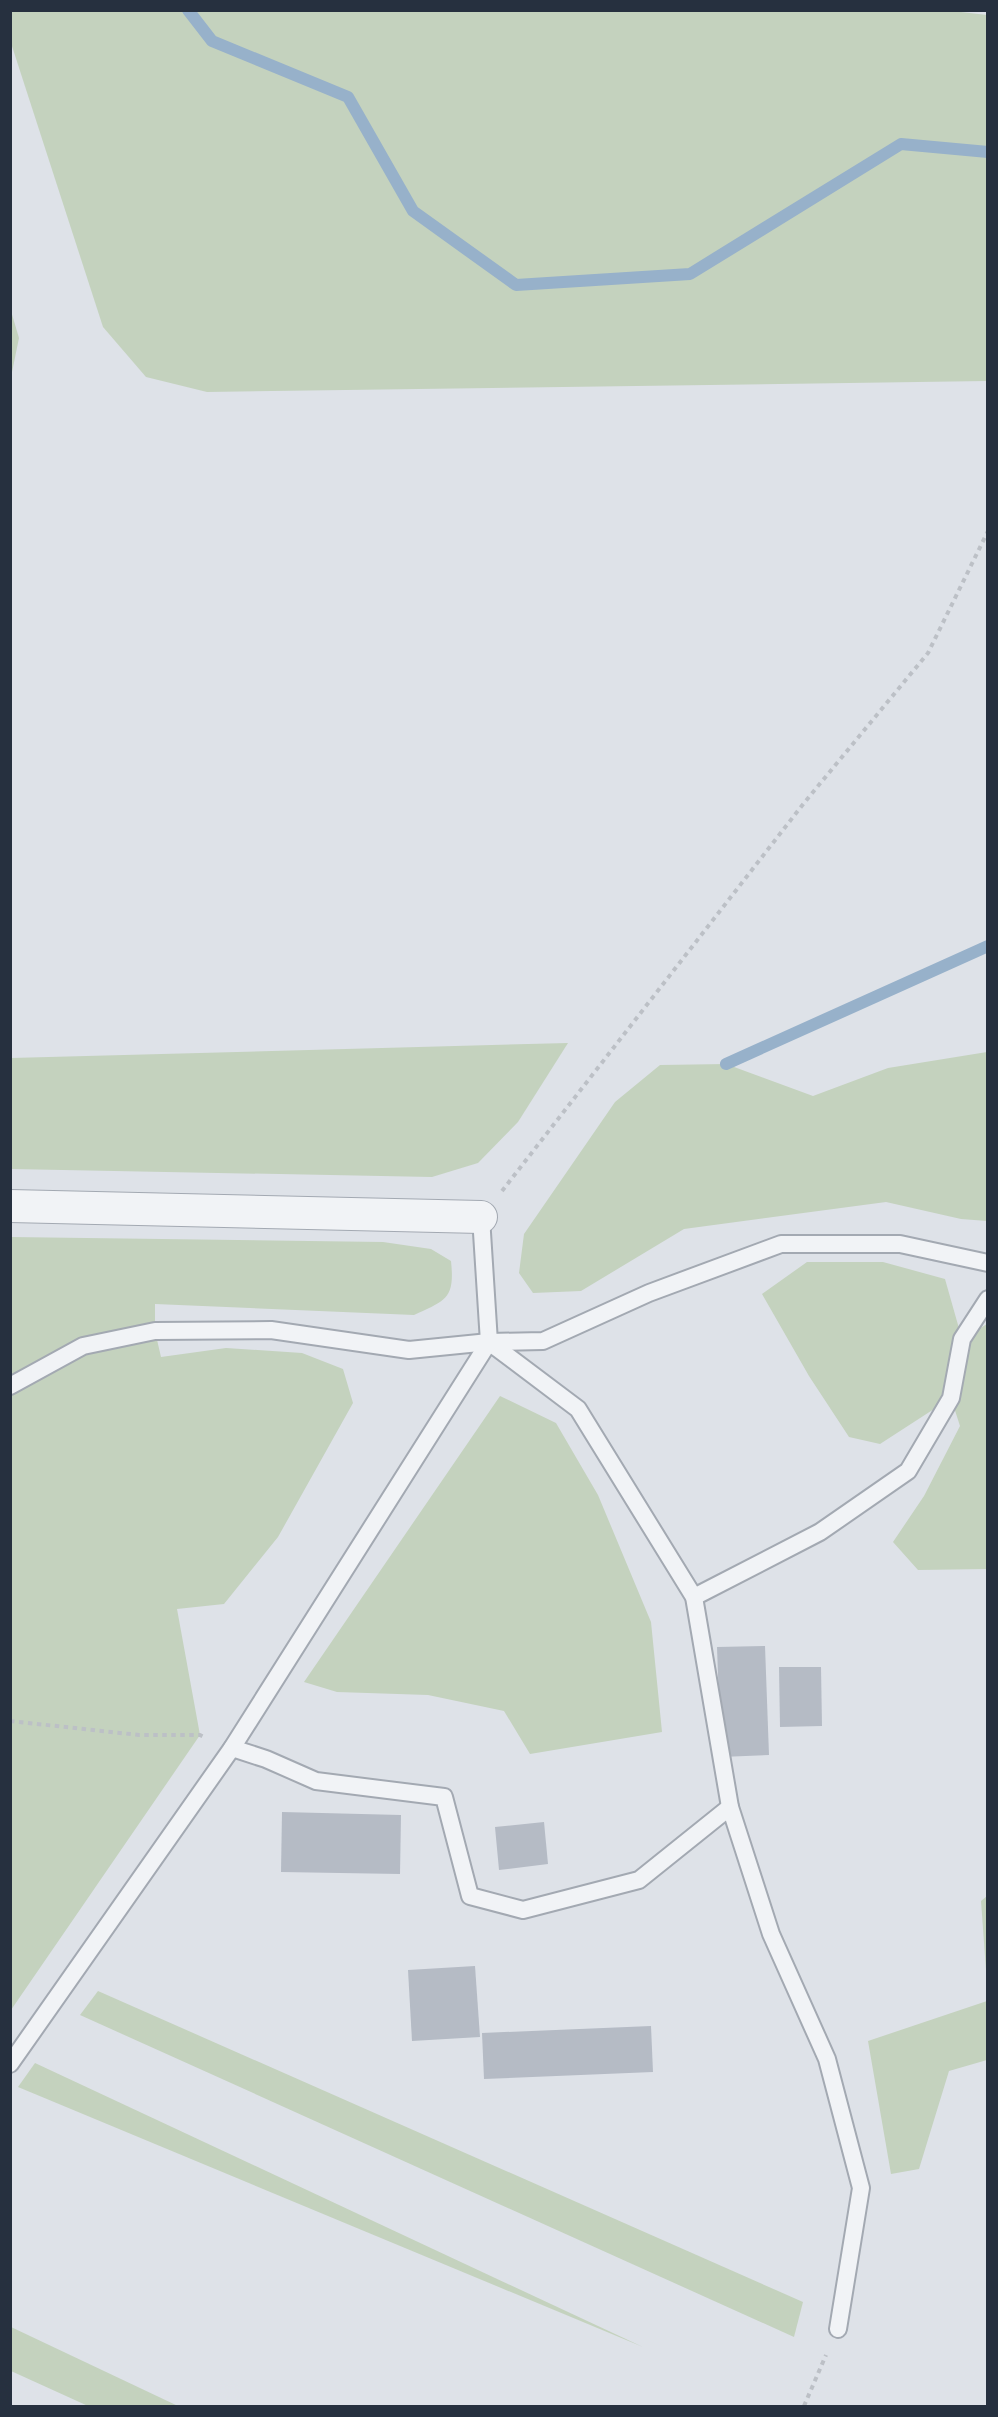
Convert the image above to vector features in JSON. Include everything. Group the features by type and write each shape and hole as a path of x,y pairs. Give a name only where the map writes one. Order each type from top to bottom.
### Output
{"street":[{"path":"10,1206 481,1217"}],"lane":[{"path":"10,2064 232,1748 489,1342 481,1217"},
{"path":"10,1386 83,1346 155,1331 271,1330 409,1350 489,1342 543,1341 649,1293 781,1244 900,1244 987,1263"},
{"path":"694,1598 820,1532 908,1471 951,1398 962,1340 987,1299"},
{"path":"489,1342 578,1409 694,1598 730,1807 771,1934 827,2059 861,2188 838,2329"},
{"path":"232,1748 267,1759 316,1781 444,1797 470,1896 523,1910 639,1880 730,1807"}],"path":[{"path":"481,1217 804,803 928,653 987,531"},
{"path":"10,1720 139,1735 200,1735 232,1748"},
{"path":"804,2406 838,2329"}],"green space":[{"path":"11,10 944,10 987,15 987,381 207,392 146,377 103,327 10,40"},
{"path":"11,311 19,338 10,377"},
{"path":"568,1043 518,1122 478,1163 432,1177 11,1169 11,1058"},
{"path":"987,1052 987,1221 961,1219 886,1202 684,1229 581,1291 533,1293 519,1273 524,1234 615,1102 660,1065 726,1064 813,1096 888,1068"},
{"path":"11,1237 383,1242 431,1249 451,1261 452,1274 446,1297 434,1306 414,1315 155,1304 155,1331 161,1357 226,1348 302,1353 343,1369 353,1403 278,1537 224,1604 177,1609 200,1735 11,2010"},
{"path":"807,1262 883,1262 945,1279 962,1339 987,1324 987,1569 918,1570 893,1542 924,1496 960,1426 951,1398 880,1444 849,1437 809,1376 762,1294"},
{"path":"500,1396 556,1423 598,1495 651,1622 662,1732 530,1754 504,1711 428,1695 337,1692 304,1682"},
{"path":"987,1896 987,1984 981,1901"},
{"path":"98,1991 803,2302 794,2337 80,2015"},
{"path":"987,2001 987,2060 949,2071 919,2169 891,2174 868,2041"},
{"path":"35,2063 643,2347 18,2087"},
{"path":"11,2327 178,2406 88,2406 11,2371"}],"building":[{"path":"765,1646 769,1755 721,1757 717,1647"},
{"path":"779,1667 821,1667 822,1726 780,1727"},
{"path":"282,1812 401,1815 400,1874 281,1872"},
{"path":"544,1822 548,1864 499,1870 495,1827"},
{"path":"475,1966 480,2037 412,2041 408,1970"},
{"path":"651,2026 653,2072 484,2079 482,2033"}],"waterway":[{"path":"188,10 212,41 348,97 413,211 516,285 690,274 901,144 988,152"},
{"path":"726,1064 988,946"}]}
